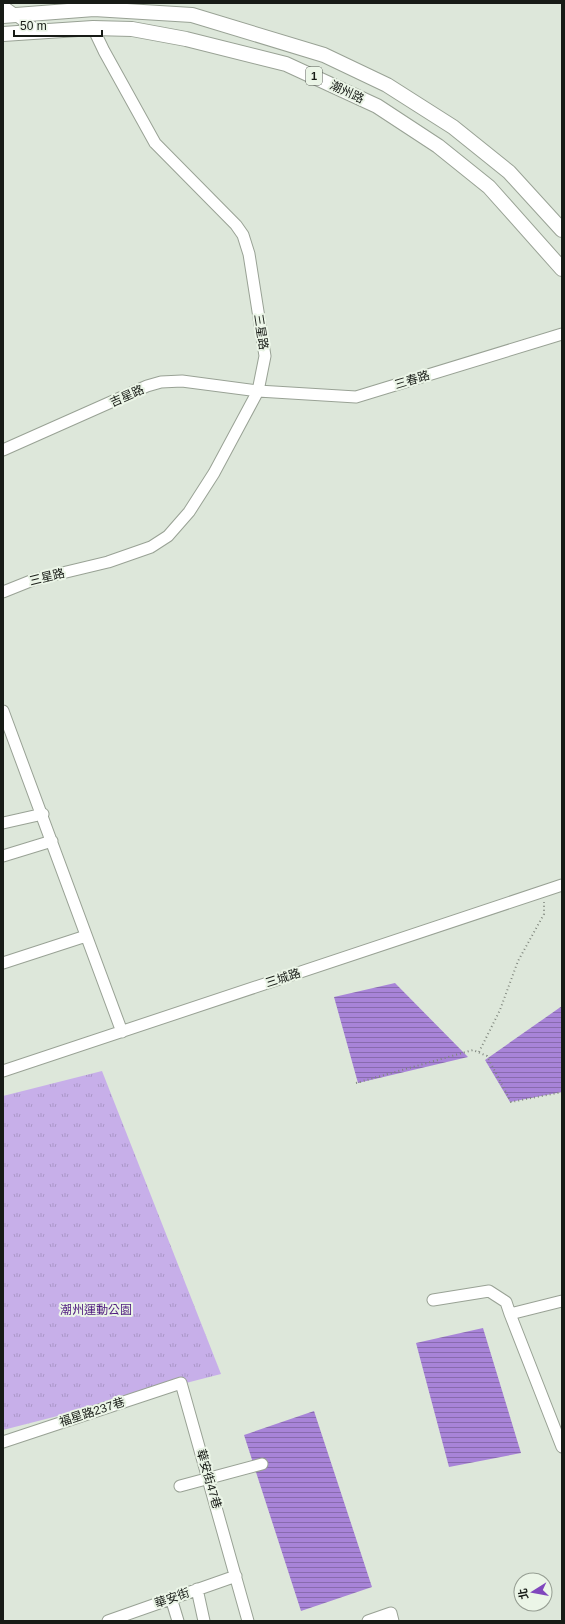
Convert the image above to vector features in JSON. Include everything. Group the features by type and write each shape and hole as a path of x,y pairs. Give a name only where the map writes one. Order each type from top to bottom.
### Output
{"main road":[{"name":"潮州路","path":"10,16 94,9 192,15 324,55 387,85 454,128 509,172 562,230"},
{"name":"潮州路","path":"3,34 93,28 132,29 186,39 251,54 286,64 377,106 438,146 489,187 562,269"}],"street":[{"path":"3,6 10,16 38,31"},
{"name":"三星路","path":"3,592 33,580 108,562 151,548 168,536 189,512 214,473 258,391 265,356 249,254 243,235 236,225 155,143 104,51 93,28"},
{"name":"三春路","path":"258,391 356,397 562,334"},
{"name":"吉星路","path":"3,450 161,382 182,381 258,391"},
{"path":"3,711 8,742 43,814 122,1032"},
{"path":"3,823 43,814"},
{"path":"3,856 52,841"},
{"name":"三城路","path":"3,1071 562,885"},
{"path":"3,963 86,936"},
{"path":"433,1300 489,1291 506,1302 562,1447"},
{"path":"510,1314 562,1301"},
{"name":"福星路237巷","path":"3,1442 181,1383"},
{"name":"華安街47巷","path":"181,1383 209,1478 248,1621"},
{"path":"180,1486 262,1464"},
{"name":"華安街","path":"108,1621 236,1576"},
{"path":"197,1589 204,1621"},
{"path":"171,1598 178,1621"},
{"path":"368,1621 391,1613 394,1621"}],"path":[{"path":"479,1052 500,1010 518,961 544,914 545,891"},
{"path":"356,1083 473,1050 487,1056 511,1102 562,1092"}],"green space":[{"name":"潮州運動公園","path":"102,1071 221,1374 3,1430 3,1096"}],"shaded area":[{"path":"395,983 468,1057 358,1083 334,997"},
{"path":"562,1006 562,1092 510,1102 485,1060"},
{"path":"483,1328 521,1453 449,1467 416,1343"},
{"path":"314,1411 372,1587 301,1611 244,1435"}]}
